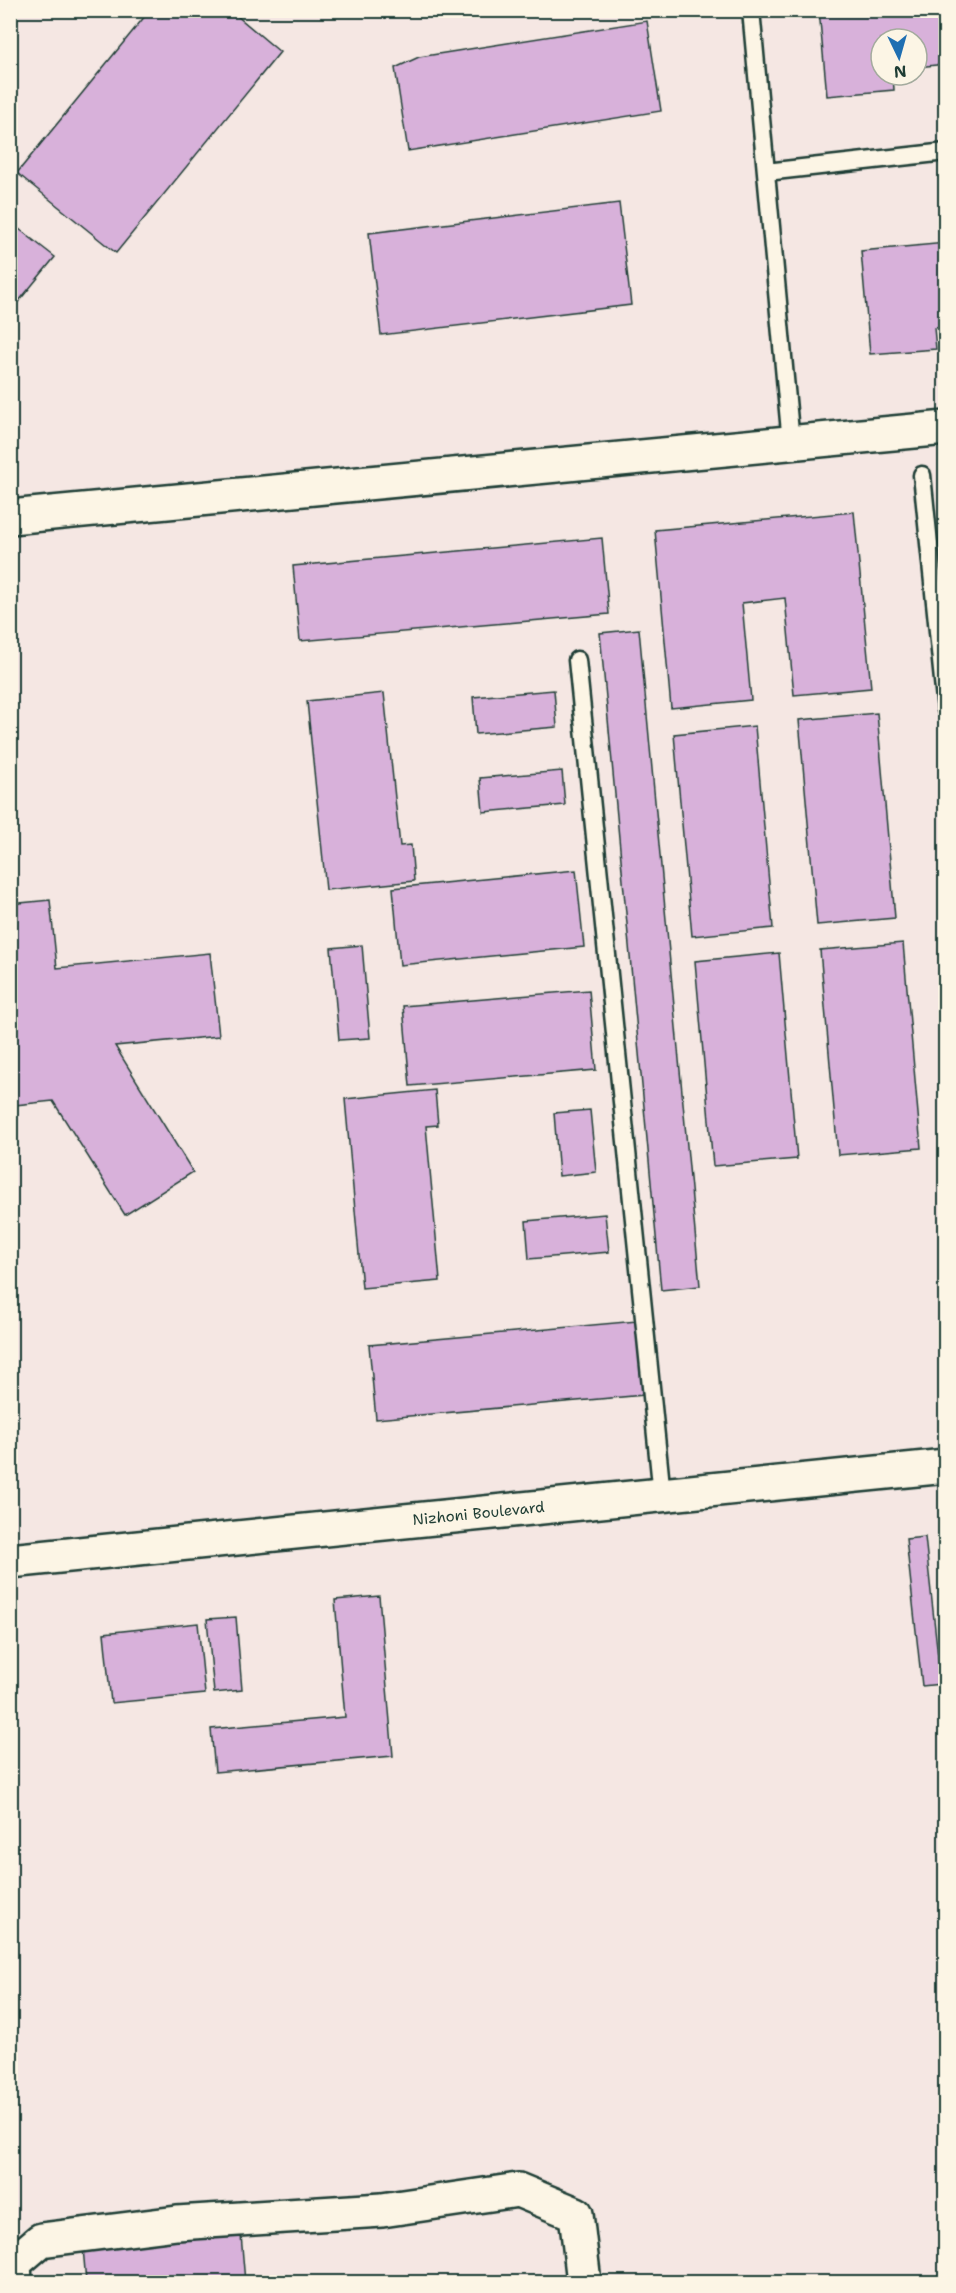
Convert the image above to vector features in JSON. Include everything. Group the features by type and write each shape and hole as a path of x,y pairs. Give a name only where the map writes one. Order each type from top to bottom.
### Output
{"street":[{"path":"10,517 945,429"},
{"name":"Nizhoni Boulevard","path":"10,1561 945,1466"},
{"path":"15,2283 14,2263 41,2240 177,2223 382,2210 518,2190 576,2214 584,2283"}],"lane":[{"path":"752,10 791,443"},
{"path":"766,172 945,152"},
{"path":"922,475 945,710"},
{"path":"577,660 662,1495"}],"building":[{"path":"150,10 230,10 280,52 116,253 17,173"},
{"path":"819,10 946,10 946,64 929,66 929,27 869,27 869,87 894,87 894,90 827,96"},
{"path":"647,21 661,111 408,151 395,68 419,57"},
{"path":"619,203 631,305 381,335 369,233"},
{"path":"10,222 55,257 10,312"},
{"path":"946,243 946,327 934,328 936,349 870,354 861,251"},
{"path":"854,512 871,688 794,695 785,598 742,603 751,700 671,708 655,530"},
{"path":"602,538 609,614 300,641 293,566"},
{"path":"639,629 700,1286 661,1290 600,633"},
{"path":"554,690 557,727 476,734 473,697"},
{"path":"384,693 400,846 411,845 414,881 326,890 307,701"},
{"path":"877,713 895,918 817,925 799,720"},
{"path":"755,726 773,928 692,936 674,734"},
{"path":"562,771 565,805 483,812 480,778"},
{"path":"576,870 584,947 400,965 393,888"},
{"path":"50,900 57,968 210,953 219,1036 115,1046 193,1172 125,1215 53,1101 15,1105 10,1118 10,904"},
{"path":"903,943 921,1148 838,1155 820,950"},
{"path":"362,945 370,1038 339,1040 331,948"},
{"path":"779,953 797,1159 713,1166 695,961"},
{"path":"589,990 596,1070 410,1086 403,1006"},
{"path":"435,1090 438,1125 426,1126 440,1281 362,1288 345,1099"},
{"path":"590,1110 596,1172 559,1176 554,1113"},
{"path":"605,1214 609,1252 529,1259 526,1221"},
{"path":"637,1321 644,1395 376,1419 369,1345"},
{"path":"925,1537 941,1684 922,1686 906,1539"},
{"path":"379,1596 393,1756 215,1772 211,1729 345,1717 335,1600"},
{"path":"236,1617 242,1690 214,1693 207,1619"},
{"path":"198,1623 205,1694 111,1703 104,1633"},
{"path":"240,2223 245,2282 86,2282 82,2236"}]}
